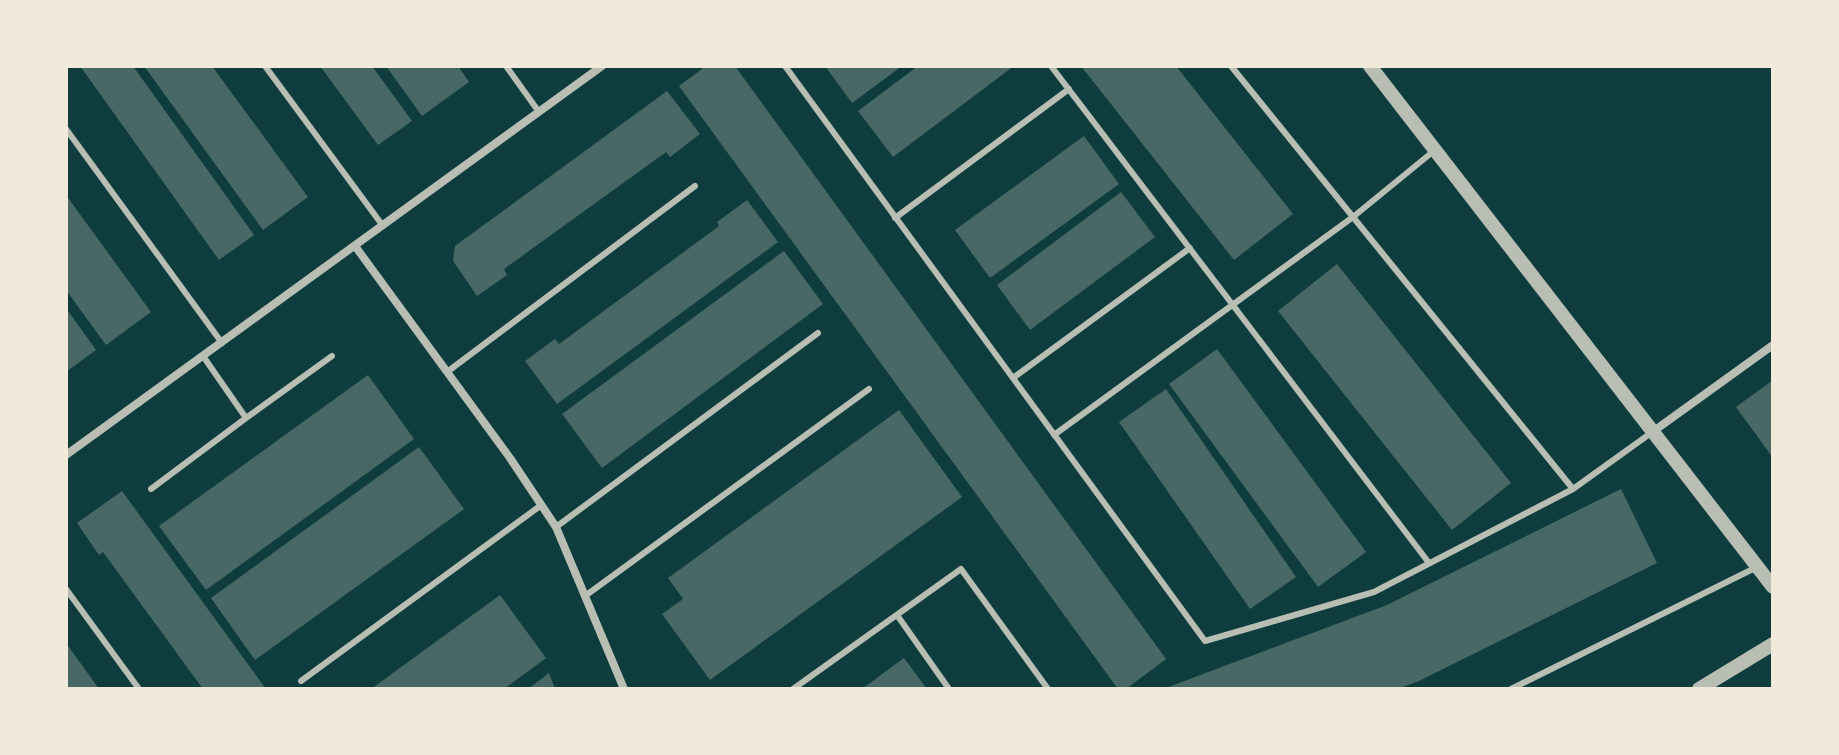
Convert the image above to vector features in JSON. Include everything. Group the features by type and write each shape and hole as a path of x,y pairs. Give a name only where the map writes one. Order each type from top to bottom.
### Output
{"street":[{"path":"66,455 602,66"},
{"path":"1370,66 1773,587"},
{"path":"355,246 510,458 556,527 624,689"},
{"path":"1651,433 1773,345"},
{"path":"1699,689 1773,644"}],"lane":[{"path":"265,66 383,226"},
{"path":"506,66 539,112"},
{"path":"785,66 1205,641 1374,592 1573,489 1651,433"},
{"path":"1051,66 1429,563"},
{"path":"1231,66 1573,489"},
{"path":"895,218 1069,89"},
{"path":"66,129 222,343"},
{"path":"1054,435 1353,217 1436,149"},
{"path":"447,372 695,186"},
{"path":"1013,378 1190,248"},
{"path":"556,527 818,333"},
{"path":"203,356 246,418"},
{"path":"151,489 332,356"},
{"path":"585,596 869,389"},
{"path":"301,681 540,506"},
{"path":"1511,689 1757,566"},
{"path":"793,689 961,569 1048,689"},
{"path":"66,589 139,689"},
{"path":"897,615 949,689"}],"building":[{"path":"80,66 133,66 254,235 219,260"},
{"path":"144,66 212,66 308,197 263,230"},
{"path":"320,66 372,66 412,121 378,145"},
{"path":"386,66 458,66 469,82 422,116"},
{"path":"706,66 735,66 1166,659 1126,689 1118,689 679,86"},
{"path":"825,66 902,66 852,103"},
{"path":"918,66 1014,66 893,157 858,111"},
{"path":"1081,66 1176,66 1293,214 1234,260"},
{"path":"667,91 700,134 670,157 666,152 504,269 507,275 477,296 453,261 455,246"},
{"path":"1084,136 1119,184 990,278 955,230"},
{"path":"1121,192 1155,237 1030,330 997,285"},
{"path":"66,195 151,312 106,345 66,290"},
{"path":"747,200 778,242 557,404 525,361 555,339 559,344 719,226 717,222"},
{"path":"784,251 823,304 602,468 562,414"},
{"path":"1337,264 1511,483 1452,530 1278,311"},
{"path":"66,308 96,350 66,372"},
{"path":"1217,349 1366,552 1318,587 1169,384"},
{"path":"368,375 414,439 206,590 159,526"},
{"path":"1773,380 1773,458 1736,407"},
{"path":"1166,389 1296,577 1250,609 1119,422"},
{"path":"899,410 962,497 710,680 662,614 683,599 668,578"},
{"path":"419,447 464,509 255,660 211,598"},
{"path":"1621,489 1657,563 1419,681 1397,689 1163,689 1387,605"},
{"path":"122,491 266,689 203,689 103,552 99,555 77,523"},
{"path":"500,595 546,658 504,689 371,689"},
{"path":"66,643 99,689 66,689"},
{"path":"904,658 927,689 862,689"},
{"path":"549,673 555,689 528,689"}]}
